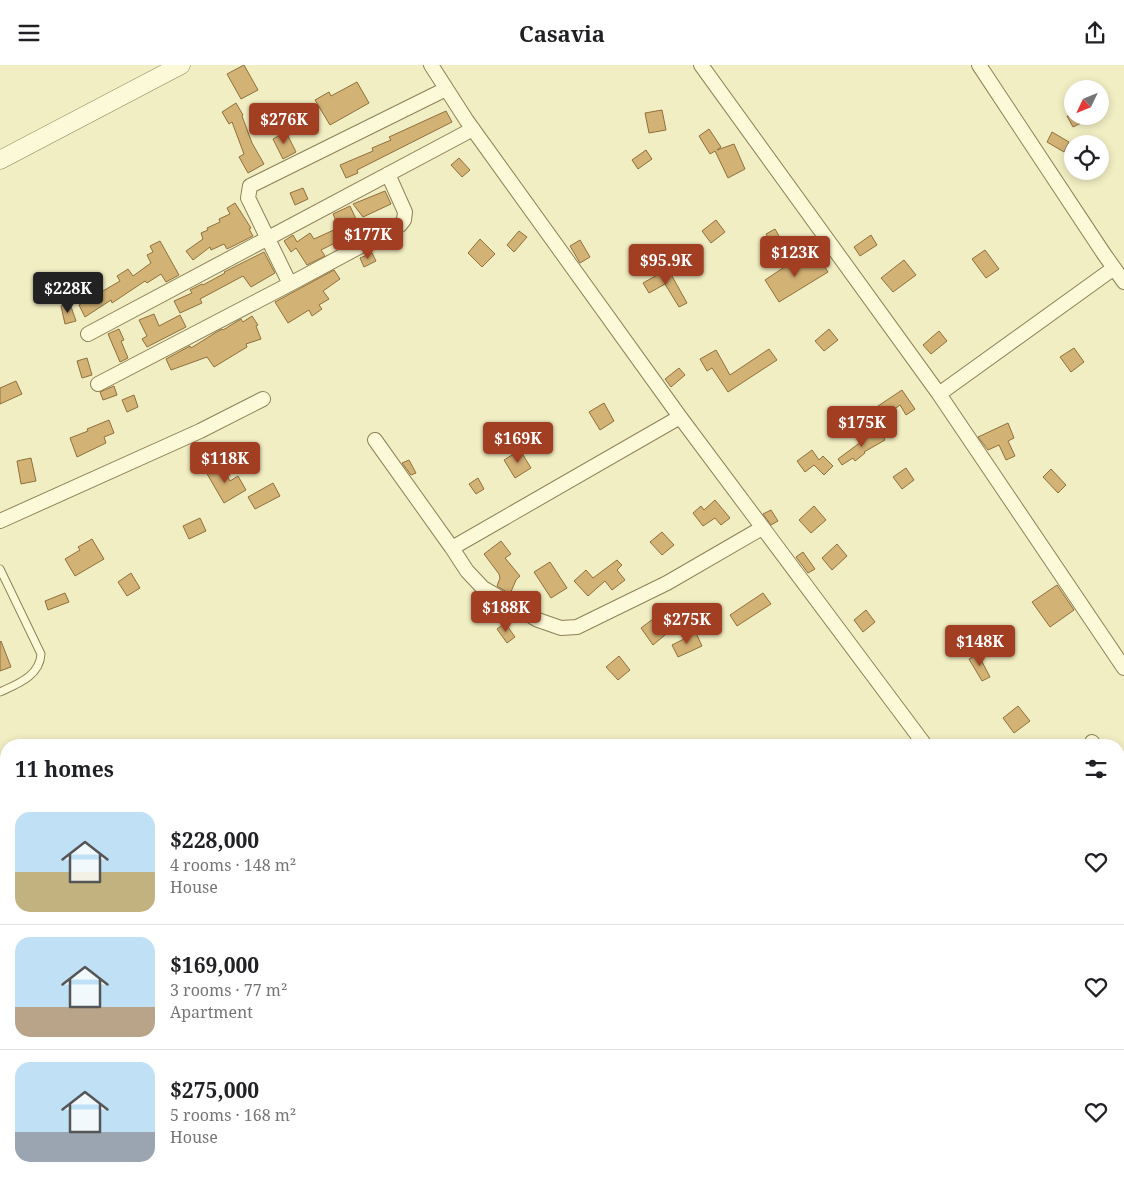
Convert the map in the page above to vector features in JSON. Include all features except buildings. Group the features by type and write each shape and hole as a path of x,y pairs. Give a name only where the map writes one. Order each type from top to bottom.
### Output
{"street":[{"path":"0,160 181,65"},
{"path":"431,65 473,129 680,417 921,739"},
{"path":"701,65 938,395 1124,667"},
{"path":"979,65 1124,282"},
{"path":"290,285 250,202 248,194 250,186 446,89"},
{"path":"88,334 473,129"},
{"path":"98,384 290,285 400,225 404,220 405,212 388,174"},
{"path":"938,395 1114,267"},
{"path":"0,521 200,431 263,399"},
{"path":"452,547 680,417"},
{"path":"375,441 452,547 467,571 483,588 538,620 561,628 577,627 667,583 762,527"}],"lane":[{"path":"0,569 40,654 40,663 27,679 0,692"}]}
